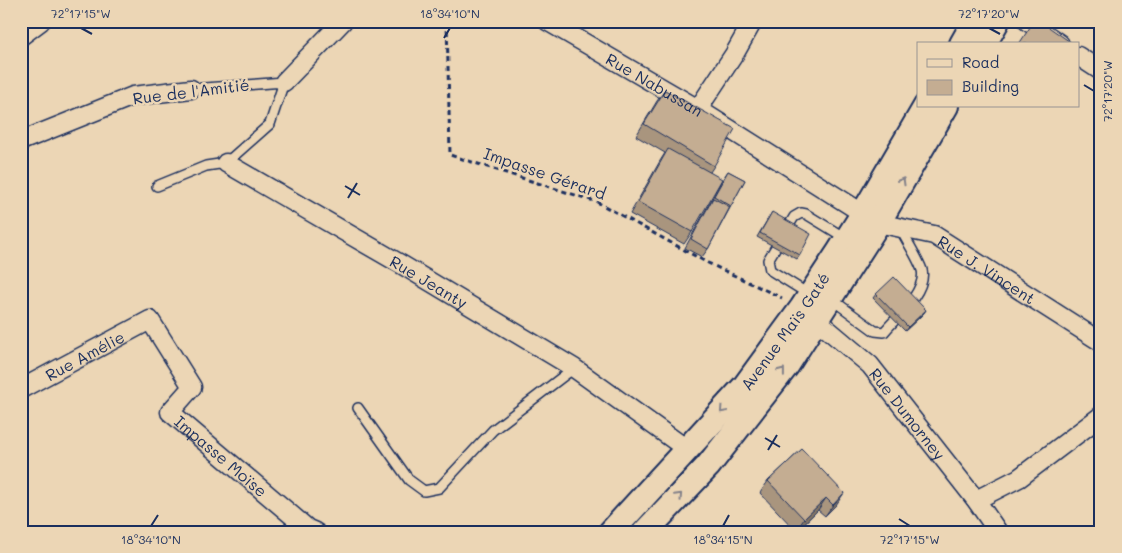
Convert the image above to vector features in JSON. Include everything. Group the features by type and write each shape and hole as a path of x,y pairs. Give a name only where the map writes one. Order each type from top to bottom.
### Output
{"main road":[{"path":"963,42 975,21"},
{"path":"985,42 997,21"},
{"name":"Avenue Maïs Gaté","path":"645,532 708,466 787,365 847,239 880,222 925,108"},
{"name":"Avenue Maïs Gaté","path":"611,532 688,450 815,305 880,222 945,108"}],"street":[{"path":"21,36 41,21"},
{"path":"284,82 343,21"},
{"name":"Rue Nabussan","path":"547,21 698,108 880,222"},
{"path":"698,108 754,21"},
{"path":"1027,21 1057,42"},
{"path":"1080,57 1101,72"},
{"name":"Rue de l'Amitié","path":"21,141 133,96 191,89"},
{"name":"Rue Jeanty","path":"226,163 388,256 574,368 688,450"},
{"name":"Rue J. Vincent","path":"880,222 934,235 1101,342"},
{"name":"Rue Dumorney","path":"815,305 870,365 976,500 998,532"},
{"name":"Rue Amélie","path":"21,389 150,320"},
{"name":"Impasse Moïse","path":"150,320 192,388 170,412 309,531"},
{"path":"976,500 1019,478 1101,416"}],"lane":[{"name":"Rue de l'Amitié","path":"191,89 284,82"},
{"path":"157,186 206,166 226,163 270,124 284,82"},
{"path":"847,239 806,214 801,213 794,217 767,263 770,270 815,305 875,331 884,332 914,297 922,280 922,271 880,222"},
{"path":"358,408 409,480 424,491 439,488 493,430 574,368"}],"path":[{"name":"Impasse Gérard","path":"447,21 450,154 598,202 708,263 815,305"}],"building":[{"path":"1034,21 1040,21 1070,42 1020,42"},
{"path":"21,83 28,94 21,98"},
{"path":"665,90 735,129 714,166 644,124"},
{"path":"668,149 722,179 692,232 638,202"},
{"path":"728,171 745,180 731,206 714,196"},
{"path":"713,198 730,207 708,249 691,239"},
{"path":"772,212 811,234 800,255 760,233"},
{"path":"894,277 926,310 908,327 876,294"},
{"path":"802,449 844,493 833,505 826,498 804,519 768,481"}]}
